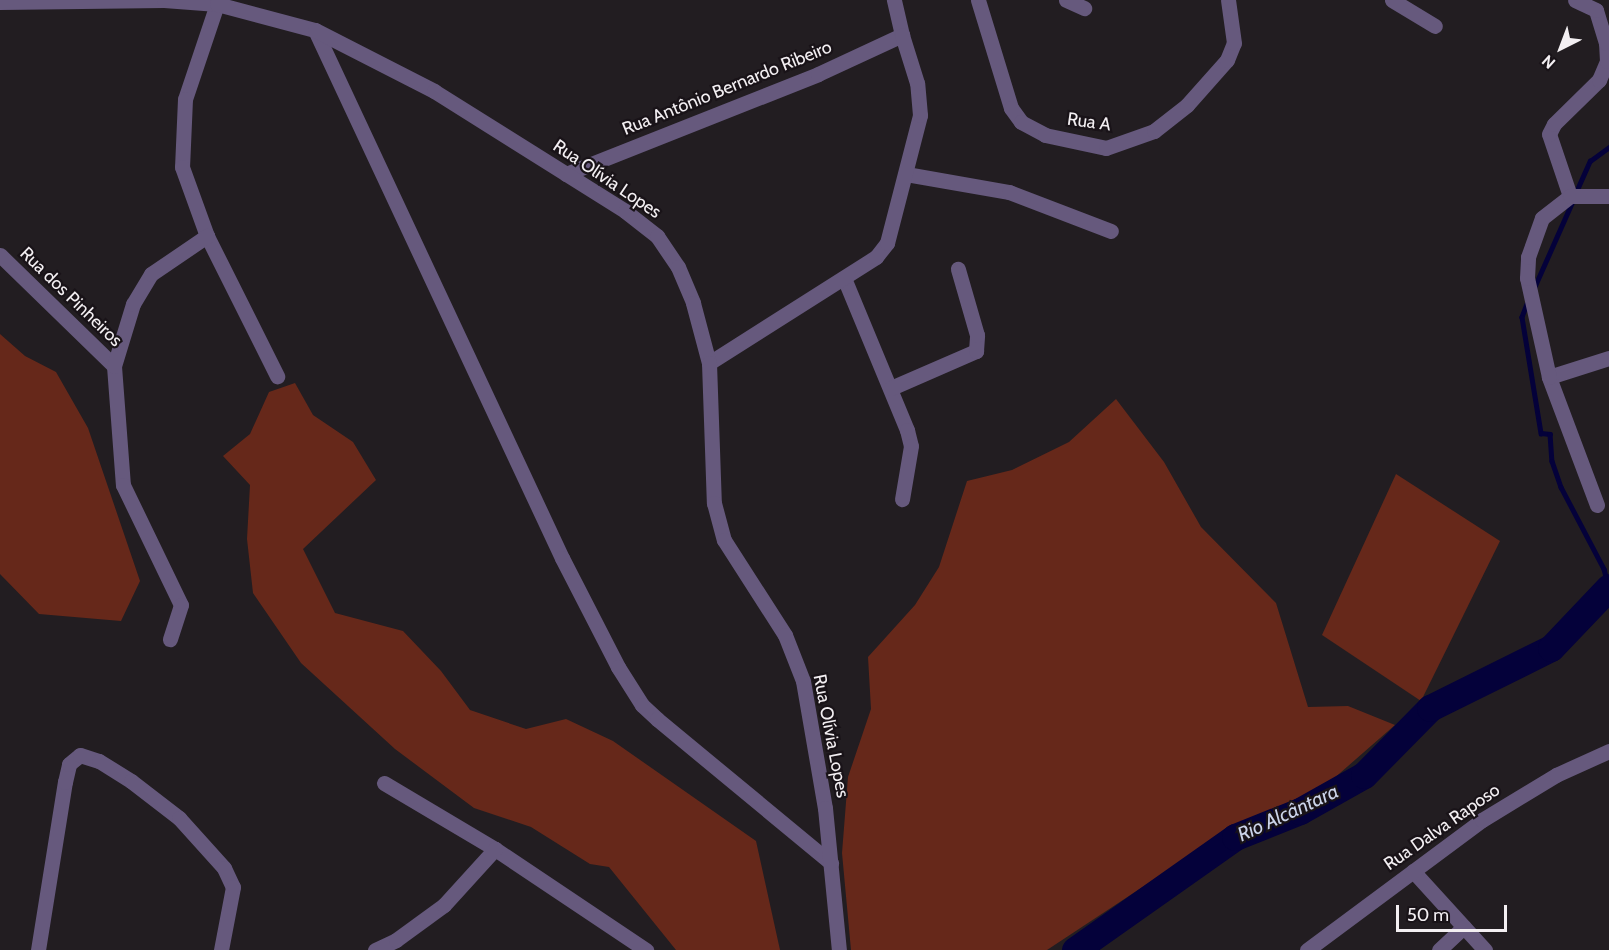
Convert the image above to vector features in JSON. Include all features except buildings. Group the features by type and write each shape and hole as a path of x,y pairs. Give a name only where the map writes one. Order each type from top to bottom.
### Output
{"street":[{"name":"Rua Olívia Lopes","path":"0,2 164,0 217,4 315,30 434,91 566,174 657,236 678,267 693,303 709,363 714,503 723,540 785,635 803,681 831,863 838,950"},
{"path":"709,363 876,257 887,243 921,115 917,83 894,0"},
{"name":"Rua A","path":"978,0 1011,108 1021,122 1045,135 1106,148 1154,131 1187,105 1227,60 1234,43 1228,0"},
{"path":"1066,0 1084,8"},
{"path":"1392,0 1435,26"},
{"path":"1570,196 1549,134 1554,124 1599,80 1607,61 1606,44 1596,10 1575,0"},
{"path":"217,4 185,99 182,167 207,236 277,376"},
{"path":"315,30 562,558 618,667 642,705 657,719 831,863"},
{"name":"Rua Antônio Bernardo Ribeiro","path":"566,174 818,74 902,35"},
{"path":"906,174 1009,192 1111,231"},
{"path":"1597,505 1549,377 1527,278 1528,257 1542,218 1570,196 1609,196"},
{"path":"114,366 133,304 151,274 207,236"},
{"name":"Rua dos Pinheiros","path":"0,255 114,366 123,485 181,605 170,639"},
{"path":"891,388 976,351 977,335 958,269"},
{"path":"844,278 891,388 911,446 902,499"},
{"path":"1549,377 1609,358"},
{"name":"Rua Dalva Raposo","path":"1307,950 1482,819 1556,775 1609,751"},
{"path":"38,950 65,782 69,764 80,754 99,761 131,781 179,818 224,868 233,887 222,950"},
{"path":"384,783 495,849 646,950"},
{"path":"375,950 396,940 444,905 495,849"},
{"path":"1413,871 1485,950"},
{"path":"1439,950 1464,927"}],"shaded area":[{"path":"0,334 25,356 56,372 88,428 140,581 121,621 39,614 0,574"},
{"path":"295,383 313,415 353,442 376,480 303,549 335,613 403,631 441,671 470,710 526,729 566,719 613,741 756,841 780,950 676,950 609,867 590,864 531,827 474,808 395,749 301,663 253,593 247,539 250,485 223,456 250,434 269,392"},
{"path":"1116,399 1164,462 1201,527 1276,603 1308,707 1348,706 1395,725 1324,787 1229,830 1047,950 851,950 842,853 848,777 871,709 868,657 915,605 939,567 967,481 1012,470 1069,442"},
{"path":"1396,474 1500,541 1421,701 1322,635"}],"waterway":[{"path":"1576,192 1590,161 1609,147"},
{"path":"1534,288 1573,200"},
{"path":"1527,304 1522,317 1541,433 1550,434 1552,461 1561,487 1604,569 1609,588"},
{"name":"Rio Alcântara","path":"1075,950 1235,837 1300,811 1364,775 1430,708 1551,648 1609,587"}]}
